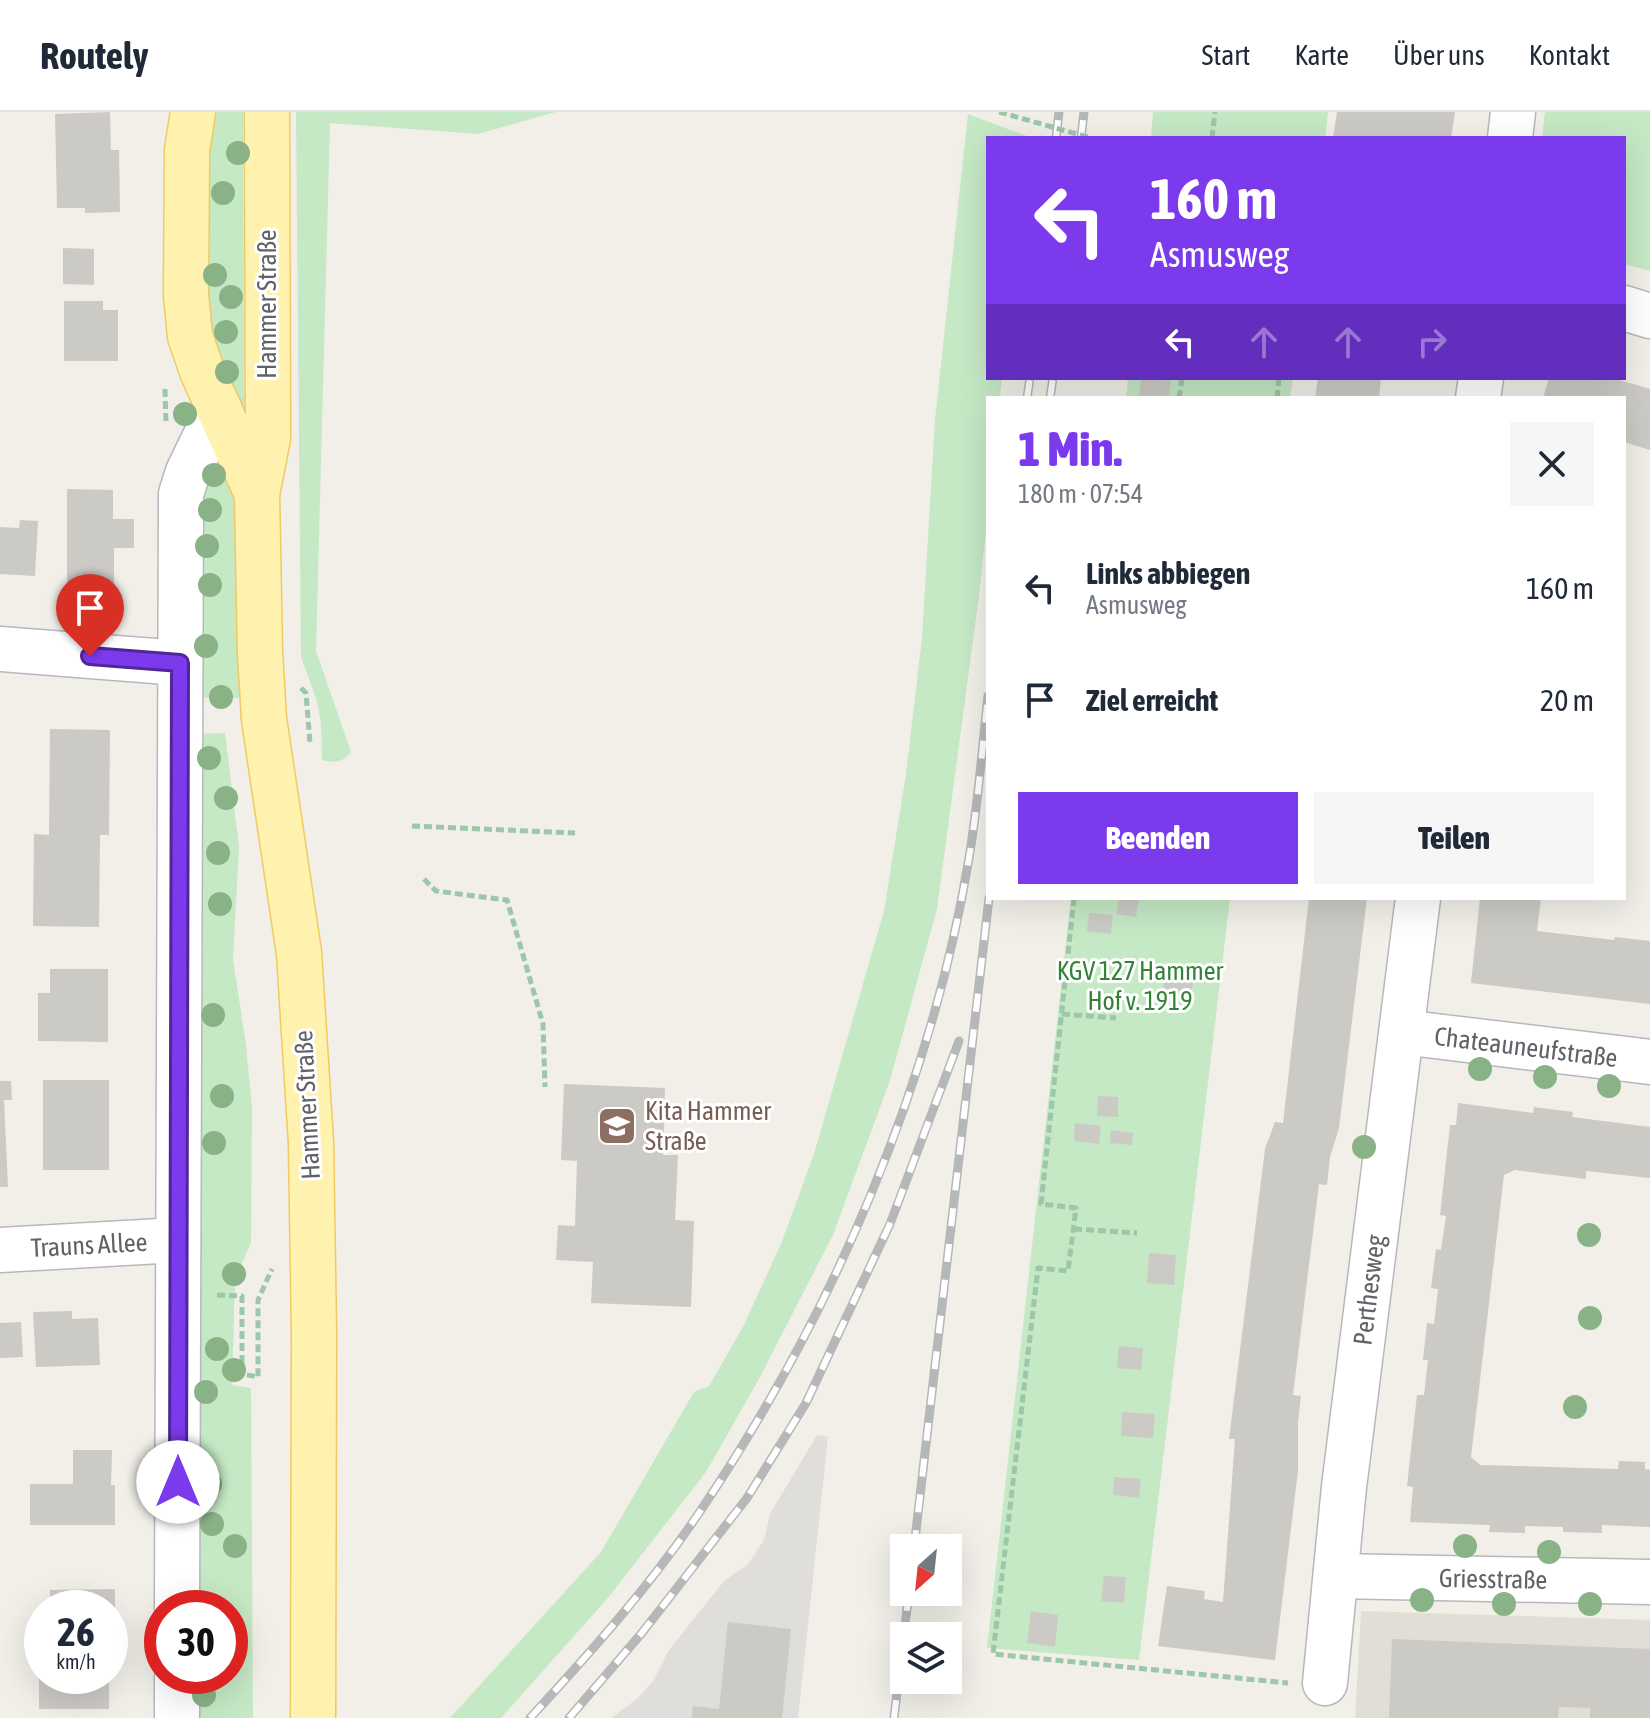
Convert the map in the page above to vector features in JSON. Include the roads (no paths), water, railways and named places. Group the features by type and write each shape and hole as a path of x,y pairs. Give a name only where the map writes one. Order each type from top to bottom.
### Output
{"main road":[{"name":"Hammer Straße","path":"193,112 187,150 186,295 190,336 257,494"},
{"name":"Hammer Straße","path":"267,112 268,438 257,494 264,719 299,953 311,1143 313,1718"}],"street":[{"path":"1510,136 1513,112"},
{"path":"1626,309 1650,316"},
{"path":"177,1590 181,494 188,472 219,408"},
{"path":"0,649 180,663"},
{"name":"Perthesweg","path":"1306,1683 1336,1576 1344,1487 1418,900"},
{"name":"Chateauneufstraße","path":"1402,1032 1650,1062"},
{"name":"Trauns Allee","path":"0,1250 178,1240"},
{"name":"Griesstraße","path":"1336,1576 1650,1582"},
{"path":"177,1694 177,1718"}],"railway":[{"path":"1056,136 1059,112"},
{"path":"1081,136 1084,112"},
{"path":"1027,396 1030,380"},
{"path":"1050,396 1053,380"},
{"path":"530,1718 640,1593 699,1513 747,1439 832,1281 869,1199 929,1031 952,945 969,858 986,715"},
{"path":"916,1534 989,900"},
{"path":"569,1718 641,1634 747,1498 806,1403 890,1224 959,1041"},
{"path":"894,1718 907,1606"}],"place":[{"name":"Kita Hammer Straße","path":"617,1126"}],"park label":[{"name":"KGV 127 Hammer Hof v. 1919","path":"1140,986"}]}
